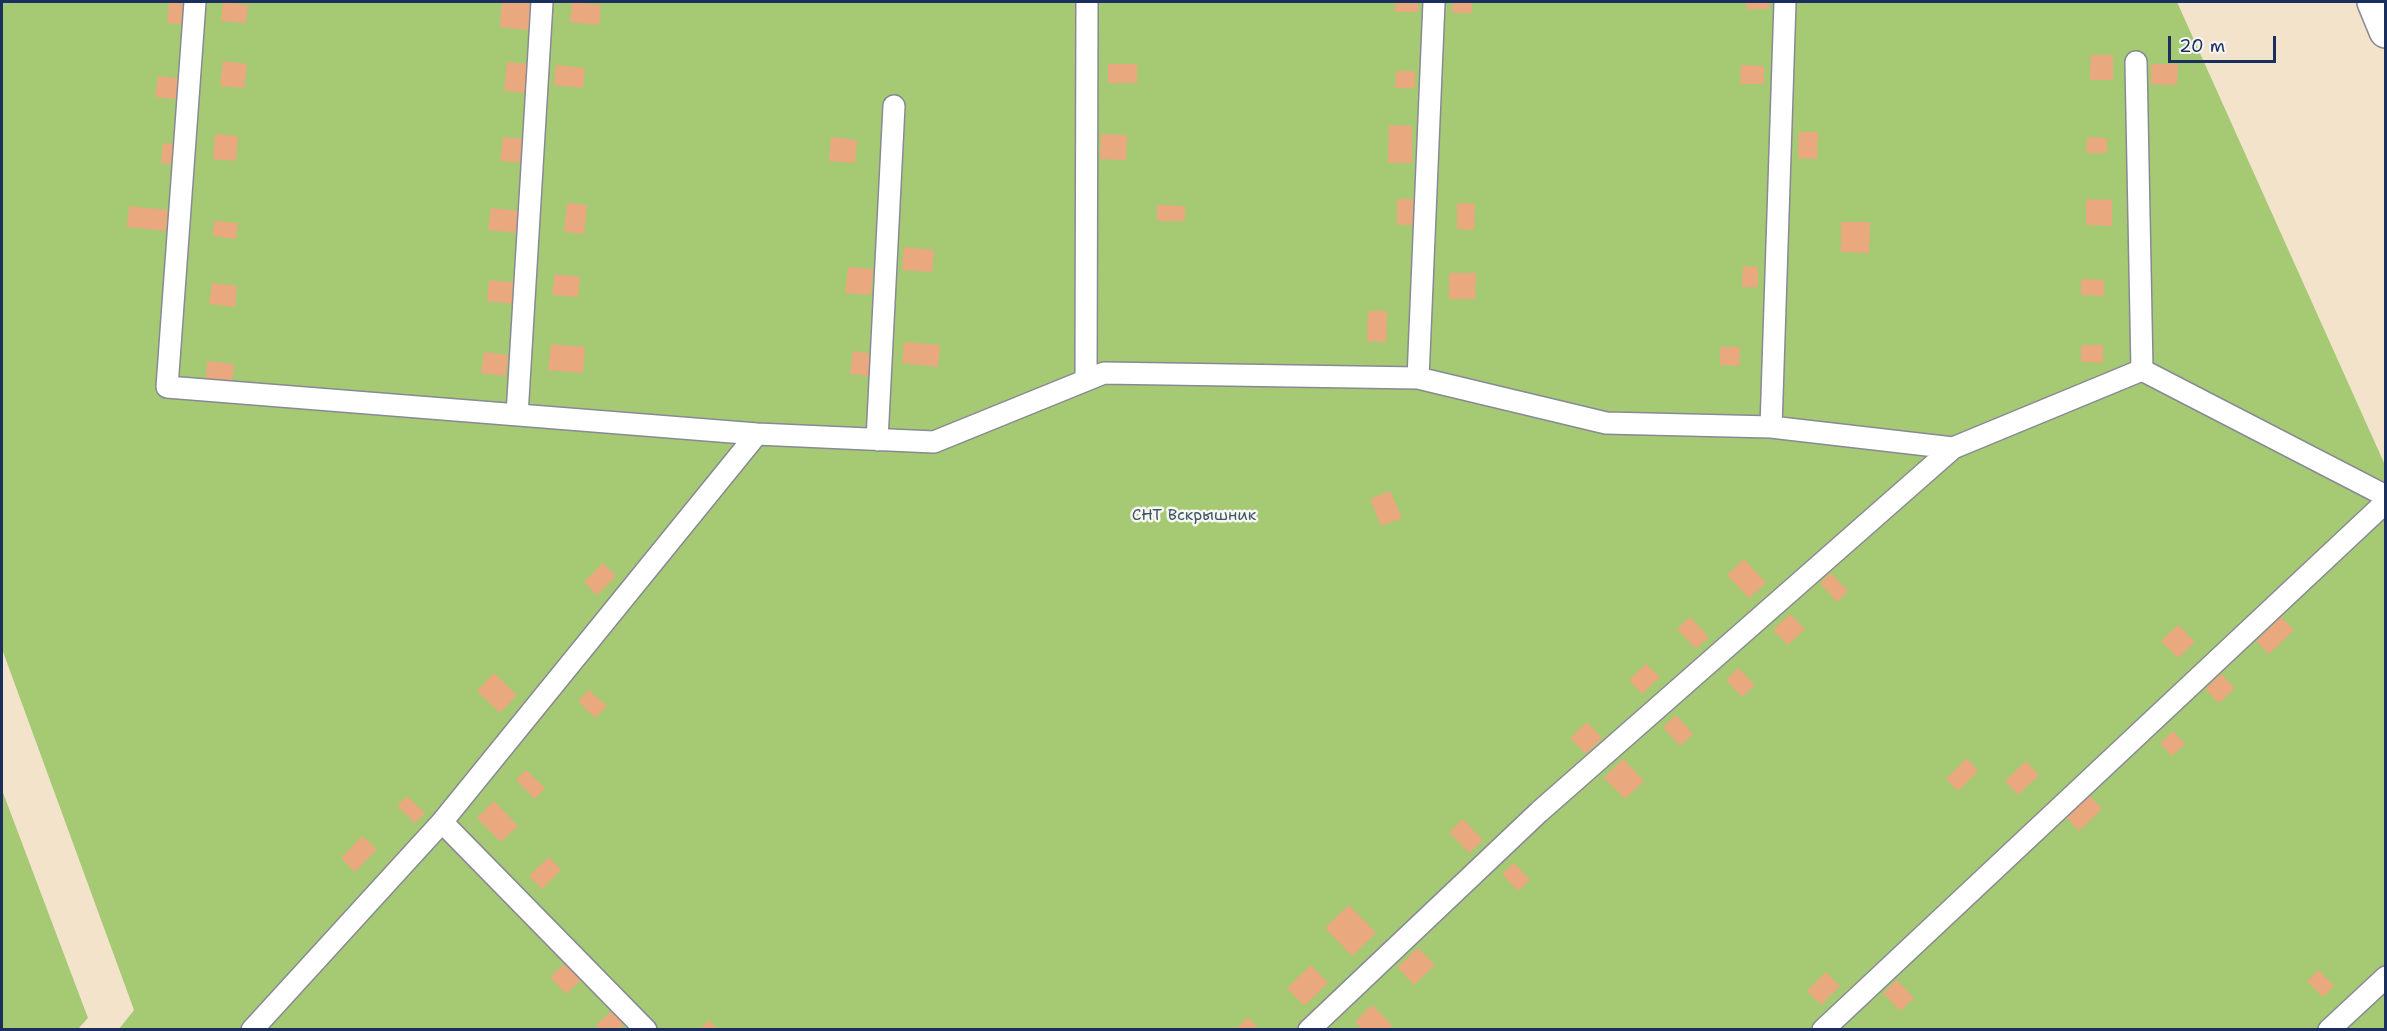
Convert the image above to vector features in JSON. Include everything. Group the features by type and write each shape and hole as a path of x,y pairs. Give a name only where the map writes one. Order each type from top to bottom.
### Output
{"main road":[{"path":"2374,2 2385,32"}],"lane":[{"path":"195,2 166,387 757,434 934,442 1104,373 1418,378 1606,423 1771,427 1953,448"},
{"path":"517,415 542,2"},
{"path":"1086,380 1087,2"},
{"path":"1418,378 1434,2"},
{"path":"1771,427 1785,2"},
{"path":"2136,62 2142,370"},
{"path":"878,440 894,106"},
{"path":"1309,1029 1539,812 1953,448 2142,370 2385,496"},
{"path":"252,1029 442,822 757,434"},
{"path":"1823,1029 2385,502"},
{"path":"442,822 646,1029"},
{"path":"2329,1029 2385,977"}],"green space":[{"name":"СНТ Вскрышник","path":"2,2 2177,2 2385,465 2385,1029 119,1029 134,1010 2,649"},
{"path":"2,790 88,1018 78,1029 2,1029"}],"building":[{"path":"169,2 191,5 189,25 167,23"},
{"path":"223,2 248,5 246,23 221,21"},
{"path":"502,2 538,2 535,31 500,27"},
{"path":"572,2 601,5 599,25 570,22"},
{"path":"1395,2 1418,2 1418,12 1395,12"},
{"path":"1453,2 1472,2 1472,13 1452,13"},
{"path":"1746,2 1770,2 1769,9 1746,9"},
{"path":"2091,55 2113,55 2113,80 2090,80"},
{"path":"223,61 247,64 244,88 220,86"},
{"path":"507,62 531,64 528,93 504,91"},
{"path":"1108,64 1137,64 1137,83 1108,83"},
{"path":"2151,64 2178,64 2177,85 2151,84"},
{"path":"556,65 585,68 583,88 554,85"},
{"path":"1741,65 1764,66 1764,84 1740,84"},
{"path":"1396,71 1415,71 1415,88 1395,88"},
{"path":"158,76 186,79 184,100 155,97"},
{"path":"1389,125 1412,126 1412,163 1388,163"},
{"path":"1799,132 1818,132 1817,159 1798,158"},
{"path":"215,134 238,136 236,161 213,159"},
{"path":"1101,134 1127,135 1126,160 1100,159"},
{"path":"503,137 526,139 523,163 500,161"},
{"path":"831,137 857,140 855,163 829,161"},
{"path":"2087,137 2107,138 2107,153 2086,153"},
{"path":"163,143 183,145 181,165 161,163"},
{"path":"1397,199 1413,199 1413,225 1397,225"},
{"path":"2086,199 2112,200 2112,226 2086,225"},
{"path":"567,203 587,205 584,234 564,232"},
{"path":"1457,203 1475,204 1474,230 1457,229"},
{"path":"1157,205 1185,206 1185,221 1157,221"},
{"path":"129,206 168,210 166,231 127,227"},
{"path":"491,208 520,211 518,233 488,230"},
{"path":"214,221 238,223 236,239 213,236"},
{"path":"1841,222 1870,222 1869,253 1841,252"},
{"path":"904,247 934,250 932,272 902,270"},
{"path":"1743,266 1758,267 1758,287 1742,287"},
{"path":"848,267 873,269 871,295 845,293"},
{"path":"1449,273 1476,273 1475,299 1449,299"},
{"path":"555,274 580,277 578,297 552,295"},
{"path":"2081,279 2104,280 2104,296 2081,295"},
{"path":"489,280 518,283 515,304 487,301"},
{"path":"212,283 237,286 235,307 209,304"},
{"path":"1368,311 1387,311 1386,342 1367,341"},
{"path":"904,342 940,345 938,367 902,363"},
{"path":"551,344 585,347 583,373 548,370"},
{"path":"2081,345 2103,345 2103,363 2081,362"},
{"path":"1720,347 1740,347 1739,366 1720,365"},
{"path":"853,351 872,354 870,376 850,374"},
{"path":"484,352 508,355 506,376 481,373"},
{"path":"207,361 234,364 232,382 206,379"},
{"path":"1390,491 1402,518 1381,526 1370,499"},
{"path":"1744,559 1766,583 1749,598 1727,575"},
{"path":"603,563 616,576 597,595 584,582"},
{"path":"1831,573 1848,591 1837,602 1820,583"},
{"path":"1790,614 1805,629 1788,645 1773,630"},
{"path":"1690,617 1709,637 1696,649 1677,629"},
{"path":"2281,617 2294,630 2269,654 2256,641"},
{"path":"2178,625 2195,642 2178,658 2161,641"},
{"path":"1646,664 1660,677 1642,694 1629,680"},
{"path":"1738,668 1755,685 1742,697 1726,680"},
{"path":"494,673 517,695 500,713 477,691"},
{"path":"2221,674 2235,688 2219,703 2205,689"},
{"path":"589,690 607,706 595,718 578,701"},
{"path":"1676,715 1693,734 1680,746 1663,727"},
{"path":"1587,722 1602,738 1586,754 1570,738"},
{"path":"2173,731 2185,744 2172,756 2160,743"},
{"path":"1967,758 1978,771 1958,791 1946,779"},
{"path":"1623,759 1644,781 1625,799 1604,778"},
{"path":"2026,761 2039,775 2018,795 2005,781"},
{"path":"526,770 545,788 535,799 516,780"},
{"path":"2088,794 2102,809 2079,831 2065,816"},
{"path":"407,796 425,813 415,823 397,806"},
{"path":"494,801 518,826 501,842 477,818"},
{"path":"1463,819 1483,840 1469,853 1449,832"},
{"path":"362,836 377,849 355,872 341,858"},
{"path":"549,857 561,870 542,889 529,876"},
{"path":"1514,863 1530,880 1518,891 1502,874"},
{"path":"1349,905 1376,933 1352,956 1325,928"},
{"path":"1418,948 1435,965 1414,985 1398,967"},
{"path":"568,961 583,978 566,994 550,977"},
{"path":"1311,965 1328,983 1304,1006 1287,988"},
{"path":"2319,970 2334,986 2323,997 2307,981"},
{"path":"1826,972 1840,986 1821,1005 1807,991"},
{"path":"1897,980 1914,998 1900,1011 1883,993"},
{"path":"1372,1005 1392,1025 1388,1030 1362,1030 1355,1022"},
{"path":"613,1010 625,1023 618,1030 600,1030 596,1025"},
{"path":"1248,1017 1260,1030 1235,1030"},
{"path":"709,1020 718,1030 699,1030"}]}
